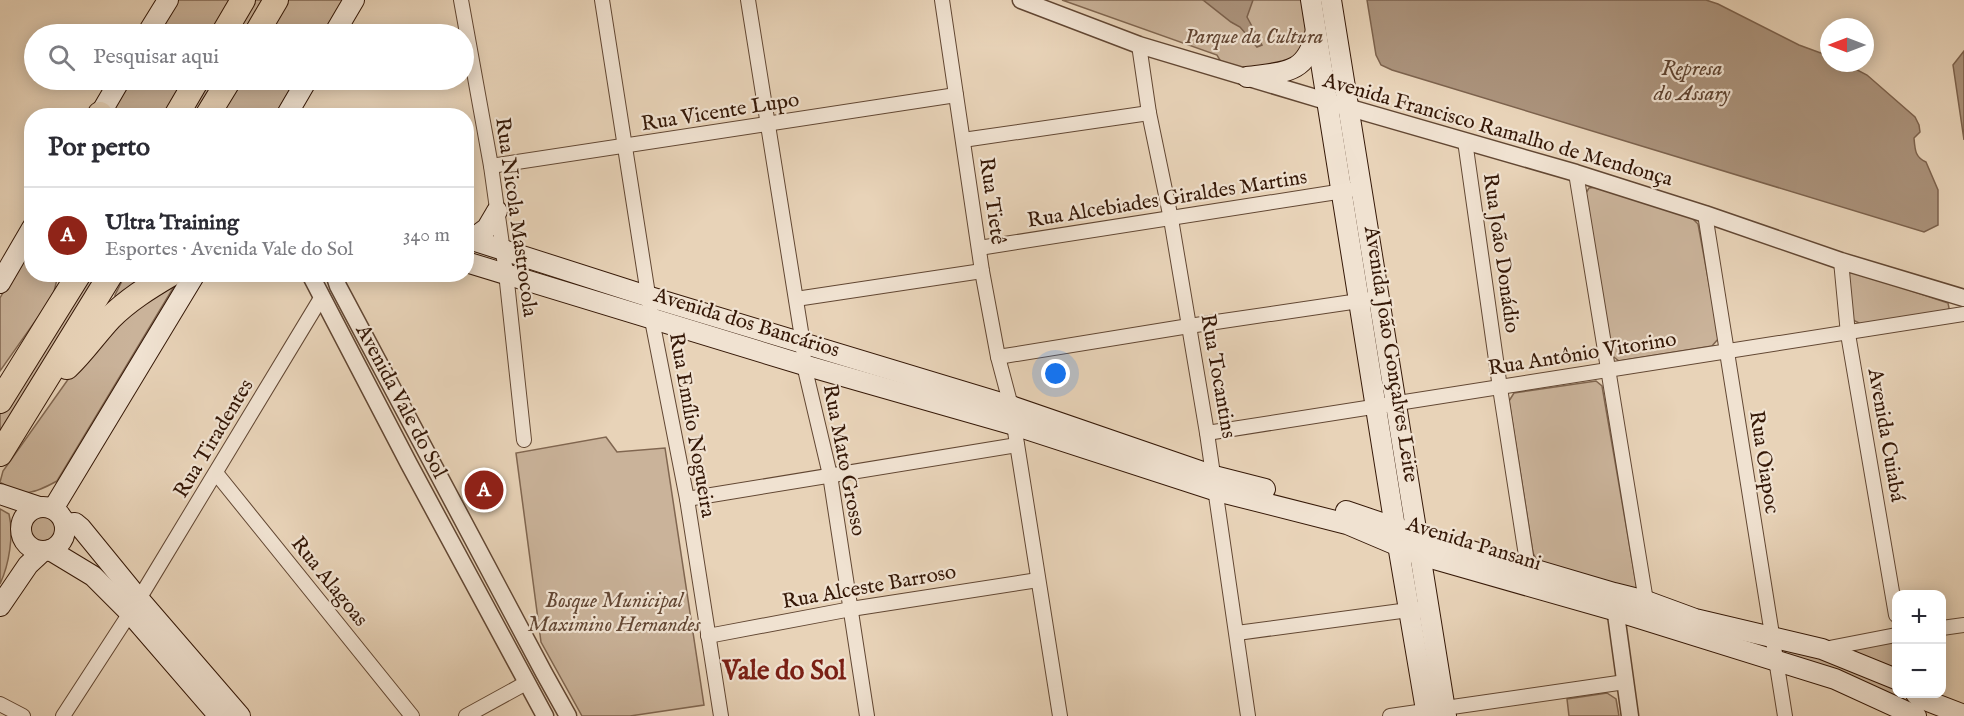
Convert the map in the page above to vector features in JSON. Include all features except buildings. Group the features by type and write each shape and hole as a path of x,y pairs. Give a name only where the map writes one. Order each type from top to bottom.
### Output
{"highway":[{"path":"229,24 243,0"},
{"path":"262,24 276,0"},
{"path":"181,108 191,90"},
{"path":"212,108 223,90"},
{"path":"58,308 63,282"},
{"path":"0,401 74,282"},
{"path":"0,454 106,282"},
{"path":"39,393 80,355 117,312 158,282"}],"main road":[{"path":"153,24 168,0"},
{"path":"340,24 354,0"},
{"name":"Avenida João Gonçalves Leite","path":"1311,0 1408,610 1427,658"},
{"name":"Avenida João Gonçalves Leite","path":"1331,0 1429,609 1427,658 1436,712"},
{"path":"1247,77 1285,72 1302,64 1312,49 1316,29"},
{"path":"103,108 114,90"},
{"path":"291,108 302,90"},
{"path":"474,236 487,228 497,211"},
{"path":"1348,238 1369,235"},
{"name":"Avenida dos Bancários","path":"474,241 803,344 1013,416"},
{"path":"0,283 24,242"},
{"name":"Avenida dos Bancários","path":"474,264 804,365 1013,416"},
{"path":"53,513 190,282"},
{"path":"1367,354 1388,351"},
{"name":"Avenida Pansani","path":"1013,416 1215,483 1347,512 1396,536 1420,555 1529,577 1614,601 1835,679 1913,715"},
{"path":"1384,461 1405,462"},
{"path":"2,495 53,513 81,528 134,605 226,712"},
{"path":"2,495 26,544 37,551 46,551 93,576 134,605"},
{"path":"21,532 21,525 27,513 53,513"},
{"path":"0,606 28,565 63,540 66,532 53,513"},
{"name":"Avenida Pansani","path":"1396,536 1417,535 1529,577"},
{"name":"Avenida Pansani","path":"1614,601 1646,601 1695,619 1822,649 1892,677"},
{"path":"1920,698 1964,715"}],"street":[{"name":"Rua Nicola Mastrocola","path":"461,0 465,24"},
{"name":"Rua Emílio Nogueira","path":"602,0 652,320 687,499 720,716"},
{"name":"Rua Mato Grosso","path":"748,0 803,344 804,365 830,475 867,716"},
{"name":"Rua Tietê","path":"942,0 982,271 998,357 1013,416 1060,716"},
{"name":"Avenida Francisco Ramalho de Mendonça","path":"1021,0 1139,45 1576,173 1841,261 1964,298"},
{"name":"Rua Tocantins","path":"1139,45 1149,113 1171,219 1207,433 1248,716"},
{"name":"Rua Nicola Mastrocola","path":"474,72 491,166 506,273 524,440"},
{"name":"Rua Vicente Lupo","path":"491,166 956,95"},
{"path":"963,140 1149,113"},
{"name":"Rua João Donádio","path":"1465,141 1529,577"},
{"path":"1576,173 1646,601"},
{"name":"Rua Alcebiades Giraldes Martins","path":"979,248 1362,189"},
{"name":"Rua Oiapoc","path":"1705,214 1785,716"},
{"name":"Avenida Cuiabá","path":"1841,261 1848,334 1892,592"},
{"path":"796,299 982,271"},
{"name":"Avenida Vale do Sol","path":"314,282 545,716"},
{"path":"321,298 334,282"},
{"name":"Avenida Vale do Sol","path":"337,282 568,716"},
{"name":"Rua Tiradentes","path":"63,716 216,473 321,298"},
{"path":"998,357 1379,298"},
{"name":"Rua Antônio Vitorino","path":"1207,433 1964,314"},
{"path":"374,398 392,388"},
{"path":"687,499 1017,445"},
{"path":"409,464 428,455"},
{"name":"Rua Alagoas","path":"216,473 412,716"},
{"name":"Rua Alceste Barroso","path":"708,636 851,609 1038,580"},
{"path":"1614,601 1630,716"},
{"path":"1237,633 1429,609"},
{"path":"1946,627 1964,625"},
{"path":"1822,649 1892,637"},
{"path":"466,716 544,673"},
{"path":"1390,716 1436,712 1625,682"},
{"path":"1910,698 1913,715"},
{"path":"0,704 23,716"}],"green space":[{"path":"174,0 230,0 216,24 160,24"},
{"path":"249,0 271,0 256,24 235,24"},
{"path":"284,0 343,0 329,24 270,24"},
{"name":"Parque da Cultura","path":"1062,0 1306,0 1309,23 1302,57 1277,71 1224,67 1217,55"},
{"path":"123,90 178,90 167,108 113,108"},
{"path":"197,90 216,90 204,108 187,108"},
{"path":"232,90 290,90 279,108 222,108"},
{"path":"1597,187 1691,217 1698,224 1719,338 1712,346 1619,361 1610,354 1586,193 1589,188"},
{"path":"24,256 24,282 56,282 53,296 0,371 0,298"},
{"path":"1855,272 1948,303 1949,308 1945,314 1863,325 1853,320 1847,279 1849,273"},
{"path":"80,282 99,282 0,442 0,410"},
{"path":"122,282 150,282 116,301 115,295"},
{"path":"172,282 177,282 57,481 41,489 28,492 16,490 0,482 3,471 96,340"},
{"path":"1596,381 1602,386 1637,589 1539,564 1533,553 1509,401 1514,393"},
{"name":"Bosque Municipal Maximino Hernandes","path":"606,437 617,452 665,448 704,705 630,716 582,716 541,642 516,453"},
{"path":"0,509 9,514 11,540 0,584"},
{"path":"34,511 56,513 60,518 63,531 57,544 38,549 28,541 24,526 29,515"},
{"path":"1890,642 1892,643 1892,669 1849,654 1850,649"},
{"path":"1787,645 1892,683 1892,698 1903,699 1896,702 1785,656"},
{"path":"1607,693 1616,699 1619,716 1569,716 1567,699"}],"water":[{"path":"1203,0 1253,0 1247,17 1262,45 1257,47 1240,27"},
{"name":"Represa do Assary","path":"1367,0 1706,0 1799,45 1820,53 1820,72 1861,72 1867,75 1915,117 1920,132 1914,138 1916,153 1926,162 1938,190 1938,225 1924,232 1392,70 1381,65 1376,55"},
{"path":"1964,51 1964,140 1953,65"}],"place":[{"name":"Ultra Training","path":"484,490"}],"district":[{"name":"Vale do Sol","path":"784,670"}]}
